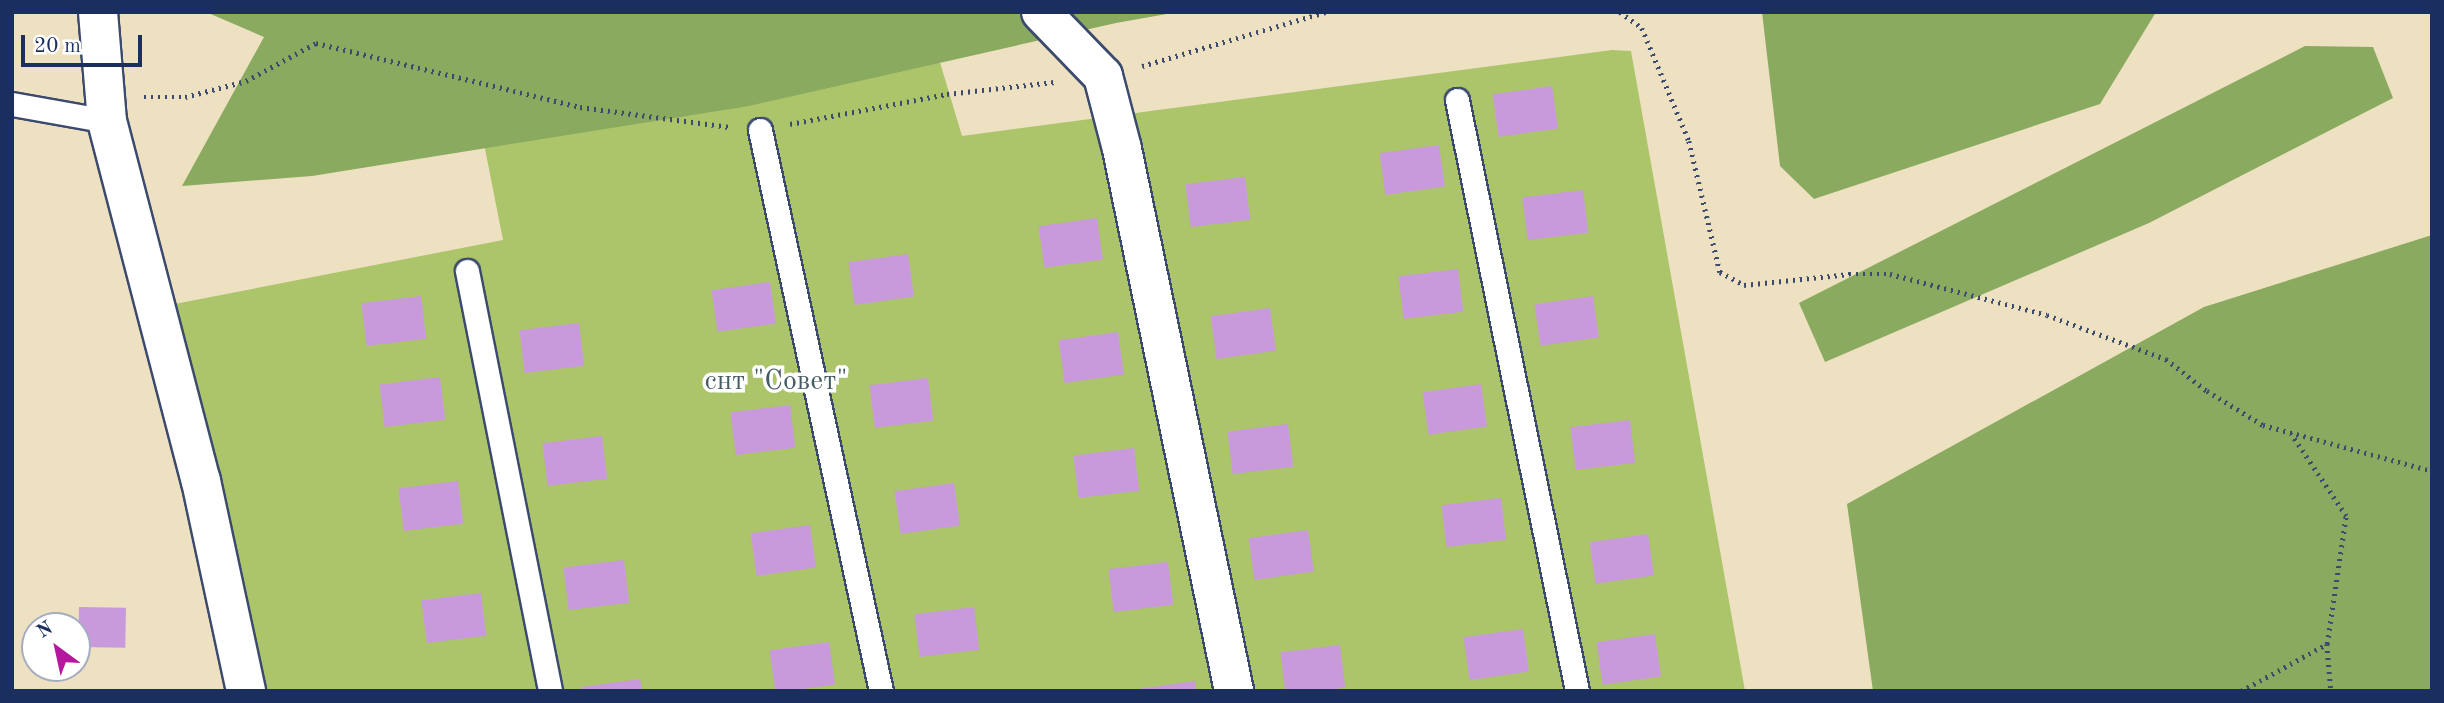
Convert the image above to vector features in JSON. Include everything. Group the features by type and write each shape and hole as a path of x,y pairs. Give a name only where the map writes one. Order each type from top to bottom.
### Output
{"street":[{"path":"98,12 107,121 201,481 246,691"},
{"path":"1041,12 1103,76 1125,162 1234,691"}],"lane":[{"path":"1457,100 1577,691"},
{"path":"12,104 107,121"},
{"path":"760,130 881,691"},
{"path":"467,271 550,691"}],"path":[{"path":"107,121 146,96 186,97 246,81 316,43 580,107 760,130 947,94 1103,76 1207,49 1326,12"},
{"path":"1620,12 1642,28 1689,141 1720,272 1744,285 1849,274 1890,274 2047,315 2166,359 2207,391 2263,425 2432,471"},
{"path":"2291,433 2346,516 2327,643 2331,691"},
{"path":"2241,691 2327,643"}],"green space":[{"path":"206,12 1178,12 1116,23 749,106 312,176 182,186 264,37"},
{"name":"снт \"Совет\"","path":"458,12 925,12 962,136 1612,50 1631,51 1745,691 225,691 154,308 503,240"},
{"path":"1762,12 2156,12 2100,104 1814,199 1780,166"},
{"path":"2305,46 2373,47 2393,98 2149,223 1825,362 1799,303"},
{"path":"2432,235 2432,691 1873,691 1847,504 2204,307"}],"building":[{"path":"1552,86 1558,129 1499,137 1493,94"},
{"path":"1439,145 1445,187 1385,195 1380,153"},
{"path":"1245,177 1250,220 1191,227 1185,184"},
{"path":"1583,190 1588,233 1528,240 1522,197"},
{"path":"1097,218 1103,260 1044,268 1039,226"},
{"path":"908,254 914,297 855,305 849,262"},
{"path":"1458,269 1463,312 1404,319 1398,276"},
{"path":"770,282 776,324 717,332 712,290"},
{"path":"421,296 426,339 367,346 361,303"},
{"path":"1593,296 1599,338 1540,346 1535,304"},
{"path":"1270,308 1276,351 1217,359 1211,316"},
{"path":"579,323 584,366 525,373 519,330"},
{"path":"1118,332 1124,375 1065,383 1059,340"},
{"path":"440,377 445,420 385,427 379,384"},
{"path":"928,378 933,421 875,428 869,385"},
{"path":"1481,384 1487,427 1429,435 1423,392"},
{"path":"790,405 795,448 736,455 730,412"},
{"path":"1630,420 1635,463 1576,470 1570,427"},
{"path":"1288,424 1293,467 1233,474 1227,431"},
{"path":"602,436 607,479 548,486 542,443"},
{"path":"1134,448 1139,491 1079,498 1073,455"},
{"path":"458,481 463,524 404,531 398,488"},
{"path":"954,483 960,526 901,534 895,491"},
{"path":"1501,498 1506,540 1447,547 1441,505"},
{"path":"810,525 816,568 757,576 751,533"},
{"path":"1308,530 1314,572 1254,580 1249,538"},
{"path":"1648,534 1654,576 1595,584 1590,542"},
{"path":"624,560 629,603 569,610 563,567"},
{"path":"1168,562 1173,605 1114,612 1108,569"},
{"path":"481,593 486,636 427,643 421,600"},
{"path":"79,607 126,608 125,648 91,647 91,612 79,612"},
{"path":"974,607 979,650 920,657 914,614"},
{"path":"1523,629 1529,672 1470,680 1464,637"},
{"path":"1655,634 1661,677 1603,685 1597,642"},
{"path":"829,642 835,685 775,691 770,650"},
{"path":"1340,645 1345,688 1285,691 1280,652"},
{"path":"640,679 642,691 582,691 581,687"},
{"path":"1195,681 1196,691 1138,691 1138,689"}]}
